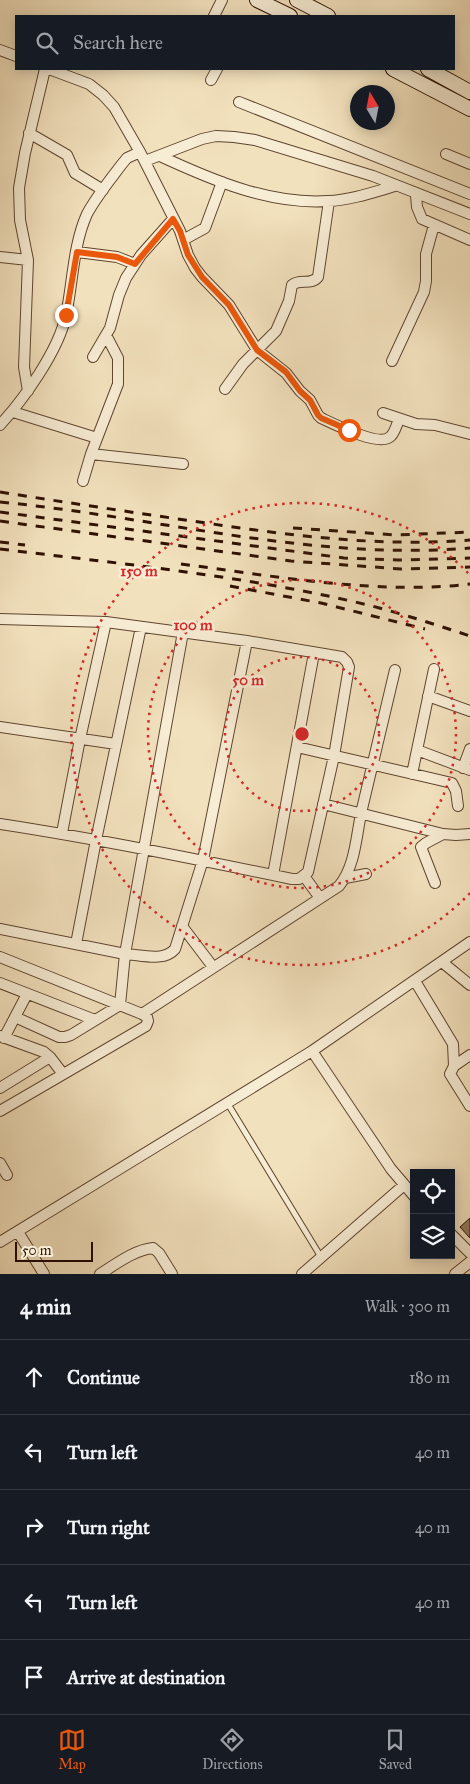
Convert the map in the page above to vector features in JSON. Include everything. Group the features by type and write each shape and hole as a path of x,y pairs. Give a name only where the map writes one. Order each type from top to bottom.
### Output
{"main road":[{"path":"258,0 288,15"},
{"path":"302,1 326,15"},
{"path":"395,70 470,109"},
{"path":"430,70 470,92"}],"street":[{"path":"214,15 222,0"},
{"path":"0,50 15,56"},
{"path":"28,392 24,367 28,260 20,220 19,188 29,133 45,70"},
{"path":"52,70 89,84 114,107 143,156 195,268 229,305 257,350 286,372 300,391 310,400 318,415 321,418 377,440 383,440 391,436 399,418"},
{"path":"211,80 216,70"},
{"path":"239,102 470,194"},
{"path":"29,133 67,155 74,173 103,190"},
{"path":"0,425 28,392 60,336 66,315 80,234 87,214 128,158 160,156 202,139 216,136 255,140 373,176 470,214"},
{"path":"446,154 470,164"},
{"path":"160,156 198,174 281,198 329,201 350,198 396,186"},
{"path":"183,240 205,228 222,182"},
{"path":"416,194 419,214 422,219 470,240"},
{"path":"225,389 243,364 276,331 289,301 292,285 298,282 312,282 318,277 329,201"},
{"path":"93,357 110,328 122,286 135,264 173,219"},
{"path":"392,361 424,292 426,254 434,225"},
{"path":"77,252 117,257 135,264"},
{"path":"0,257 28,260"},
{"path":"83,481 91,454 118,384 118,358 106,335"},
{"path":"12,412 97,438"},
{"path":"383,413 416,424 430,424 470,434"},
{"path":"91,454 183,464"},
{"path":"0,619 106,622 247,640 342,657 349,667 334,756 308,872 299,879 62,833 0,824"},
{"path":"62,833 80,739 106,622"},
{"path":"76,944 141,627"},
{"path":"120,1005 125,954 183,632"},
{"path":"0,929 125,954 164,957 175,949 203,860 247,640"},
{"path":"273,875 314,653"},
{"path":"412,774 434,669"},
{"path":"142,1014 339,886 345,878 351,866 361,813 395,670"},
{"path":"428,696 470,711"},
{"path":"0,727 116,744"},
{"path":"297,748 452,782 456,791 458,806"},
{"path":"417,750 467,769 470,749"},
{"path":"323,804 443,834 470,834"},
{"path":"435,883 421,847 443,834"},
{"path":"345,878 366,874"},
{"path":"304,876 320,898"},
{"path":"182,926 213,967"},
{"path":"0,1242 312,1051 470,942"},
{"path":"0,957 142,1014 147,1017 148,1021 146,1026 0,1111"},
{"path":"442,962 470,985"},
{"path":"415,981 453,1044 454,1066"},
{"path":"0,983 95,1020"},
{"path":"27,994 2,1037 44,1052 63,1074"},
{"path":"15,1017 59,1037 65,1037 120,1005"},
{"path":"312,1051 391,1169 410,1192"},
{"path":"470,1055 450,1070 450,1077 470,1106"},
{"path":"0,1088 50,1057"},
{"path":"0,1163 7,1175"},
{"path":"302,1274 404,1185"},
{"path":"18,1232 44,1274"},
{"path":"455,1238 470,1253"},
{"path":"100,1274 136,1253 153,1248 159,1253 172,1274"},
{"path":"455,1274 470,1262"}],"lane":[{"path":"228,1104 321,1257"}],"building":[{"path":"470,1218 470,1238 460,1227"}],"railway":[{"path":"0,492 305,536 404,542 470,540"},
{"path":"0,502 293,543 411,550 470,548"},
{"path":"0,512 344,558 398,560 470,558"},
{"path":"0,521 291,561 401,569 470,567"},
{"path":"293,528 397,535 470,532"},
{"path":"0,542 25,545"},
{"path":"0,549 231,578 277,586 368,605 470,636"},
{"path":"181,564 289,579 362,586 435,587 470,584"},
{"path":"230,586 321,603 425,629"}],"route":[{"path":"66,315 77,252 117,257 135,264 147,247 173,219 195,268 229,305 257,350 286,372 300,391 310,400 321,418 349,430"}]}
